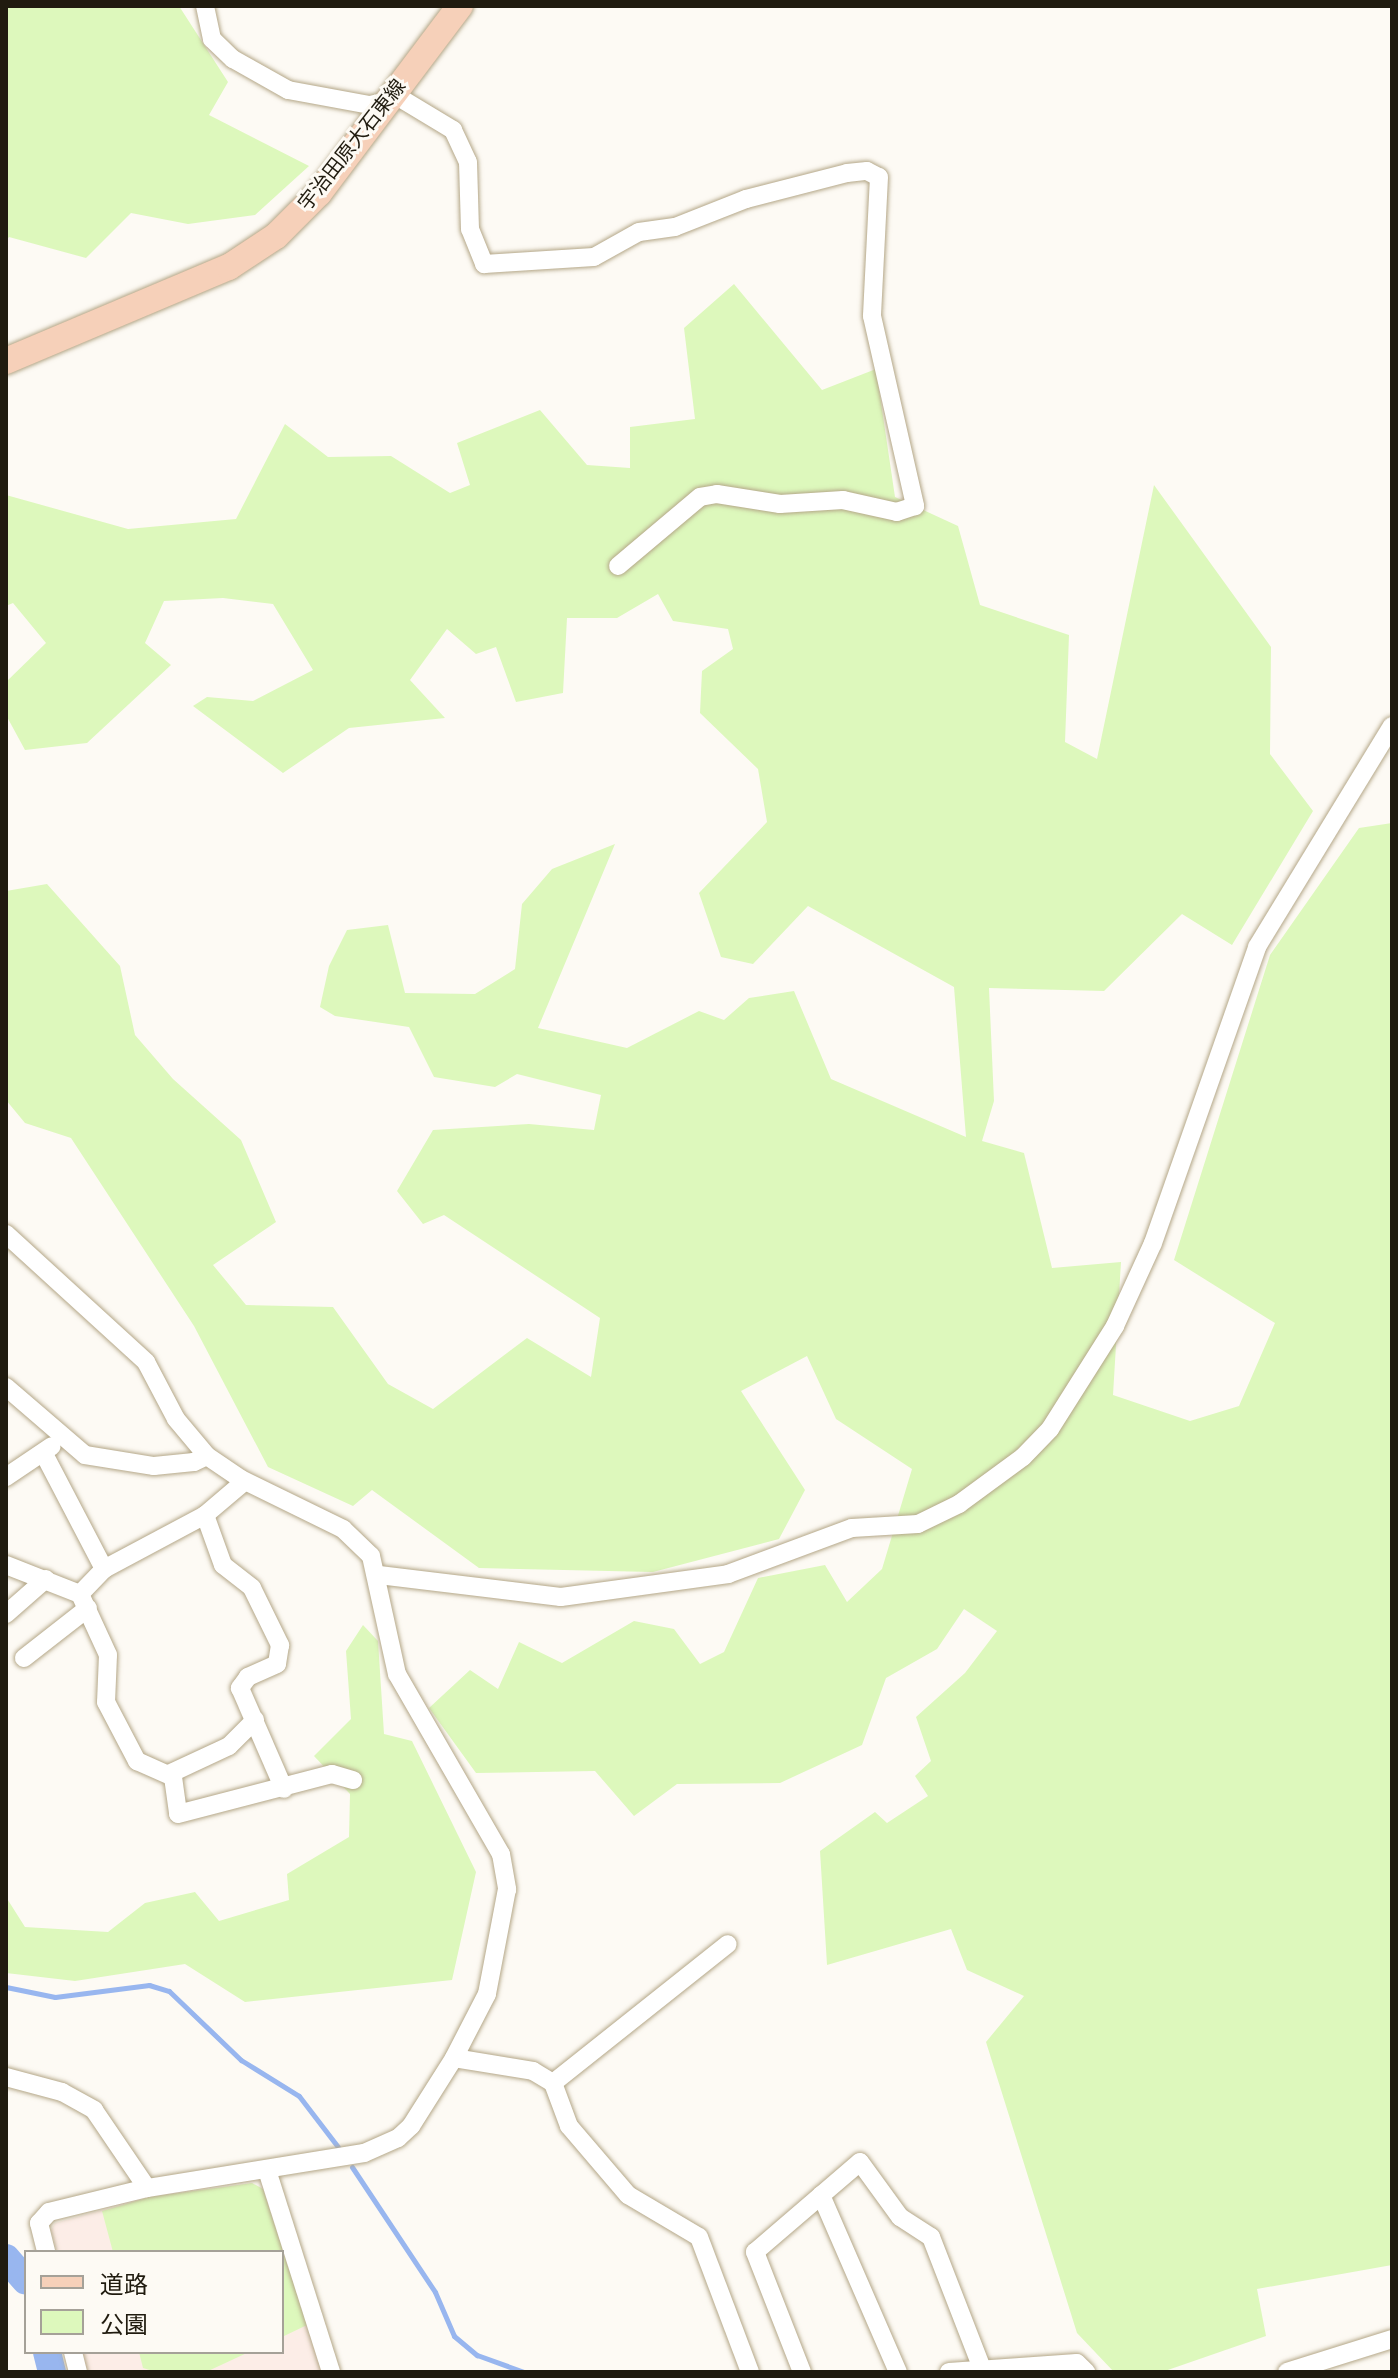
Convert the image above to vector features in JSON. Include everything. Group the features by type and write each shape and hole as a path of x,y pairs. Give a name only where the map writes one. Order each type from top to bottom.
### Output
{"main road":[{"name":"宇治田原大石東線","path":"6,361 217,272 276,236 319,193 460,6"}],"street":[{"path":"205,6 212,39 233,59 288,90 370,105 400,98 439,120 462,143 468,162 470,229 484,264 594,257 639,232 675,227 746,199 847,173 867,171 879,177 872,316 915,506 897,512 843,500 780,504 717,494 700,497 618,566"},
{"path":"379,1575 561,1597 728,1574 852,1528 918,1524 959,1504 1023,1457 1050,1429 1115,1326 1153,1243 1257,947 1392,726"},
{"path":"6,1234 146,1362 176,1419 207,1456 245,1481 343,1529 371,1556 379,1575 397,1674 501,1854 505,1877 505,1913 487,1994 454,2058 411,2126 388,2144 267,2170 147,2188 49,2212 39,2223 46,2250"},
{"path":"6,1387 60,1439 85,1455 119,1464 194,1462 207,1456"},
{"path":"6,1477 44,1454 60,1439"},
{"path":"44,1454 104,1569"},
{"path":"24,1658 84,1601 104,1569 205,1515 245,1481"},
{"path":"205,1515 223,1565 252,1588 280,1645 277,1664 241,1682 284,1789"},
{"path":"6,1565 46,1579 84,1601 108,1655 104,1694 137,1761 169,1774 229,1746 255,1720"},
{"path":"6,1614 46,1579"},
{"path":"169,1774 178,1814 284,1789 332,1774 353,1780"},
{"path":"553,2083 728,1944"},
{"path":"454,2058 533,2071 553,2083 569,2126 628,2195 699,2237 750,2372"},
{"path":"6,2077 62,2092 94,2110 147,2188"},
{"path":"802,2372 755,2252 860,2162 900,2217 931,2237 983,2371"},
{"path":"267,2170 331,2372"},
{"path":"821,2195 898,2372"},
{"path":"1287,2372 1392,2339"},
{"path":"949,2372 1077,2363 1086,2372"}],"shaded area":[{"path":"252,2183 263,2189 283,2250 56,2250 51,2230 55,2223 150,2197"},
{"path":"284,2253 323,2372 86,2372 82,2354 284,2354"}],"green space":[{"path":"6,6 179,6 228,82 209,115 309,166 255,215 188,224 131,213 86,258 9,237 6,241"},
{"path":"734,284 822,390 876,369 895,497 958,526 980,605 1069,635 1065,742 1097,759 1154,485 1271,647 1270,754 1313,811 1232,945 1182,914 1104,991 989,988 994,1101 982,1141 1024,1153 1052,1268 1121,1262 1113,1395 1190,1421 1239,1406 1275,1323 1174,1260 1270,955 1359,828 1392,823 1392,2265 1257,2289 1266,2336 1162,2372 1114,2372 1077,2333 986,2042 1024,1996 967,1970 951,1929 827,1965 820,1851 875,1812 887,1823 928,1796 915,1776 931,1761 916,1717 965,1673 997,1631 964,1609 937,1649 886,1678 862,1745 780,1783 677,1784 634,1816 595,1771 476,1773 429,1708 470,1670 498,1689 519,1642 562,1663 634,1621 674,1629 700,1664 724,1652 758,1578 825,1565 847,1602 882,1569 912,1469 836,1419 807,1356 741,1391 805,1490 779,1539 653,1572 479,1568 372,1490 353,1506 268,1467 194,1326 71,1138 25,1123 6,1100 6,891 47,884 120,966 135,1035 173,1079 241,1140 276,1222 213,1265 246,1305 333,1307 388,1384 433,1409 527,1338 591,1377 600,1318 444,1215 423,1224 397,1191 433,1130 529,1124 594,1130 601,1095 517,1074 495,1087 434,1077 409,1027 335,1016 320,1007 329,966 347,930 388,925 405,993 475,994 515,969 522,904 552,869 615,844 538,1028 627,1048 699,1011 724,1020 749,998 794,991 831,1079 966,1137 954,987 808,906 753,964 721,957 699,893 767,822 758,769 700,713 702,671 733,649 728,629 673,621 658,594 617,618 567,618 563,693 516,702 496,647 476,654 447,629 410,680 445,718 349,728 283,773 193,706 207,697 253,701 313,670 273,604 223,598 164,601 145,643 171,665 87,743 25,750 6,715 6,682 46,643 13,603 6,606 6,495 128,529 236,519 285,424 328,457 391,456 450,493 470,485 457,443 540,410 587,465 630,468 630,427 695,419 684,328"},
{"path":"363,1625 378,1641 384,1734 412,1741 476,1872 452,1980 245,2002 185,1964 75,1981 6,1973 6,1897 25,1927 108,1932 145,1903 195,1892 219,1921 289,1900 287,1874 349,1837 350,1794 314,1756 351,1719 346,1651"},
{"path":"252,2183 263,2189 283,2250 112,2250 102,2211 150,2197"},
{"path":"284,2254 307,2325 284,2336"},
{"path":"140,2354 245,2354 206,2372 156,2372 143,2368"}],"waterway":[{"path":"6,1987 55,1997 149,1985 169,1991 241,2060 299,2096 338,2147"},
{"path":"352,2167 435,2292 454,2336 477,2355 524,2372"},
{"path":"6,2258 24,2279"},
{"path":"48,2354 52,2372"}]}
